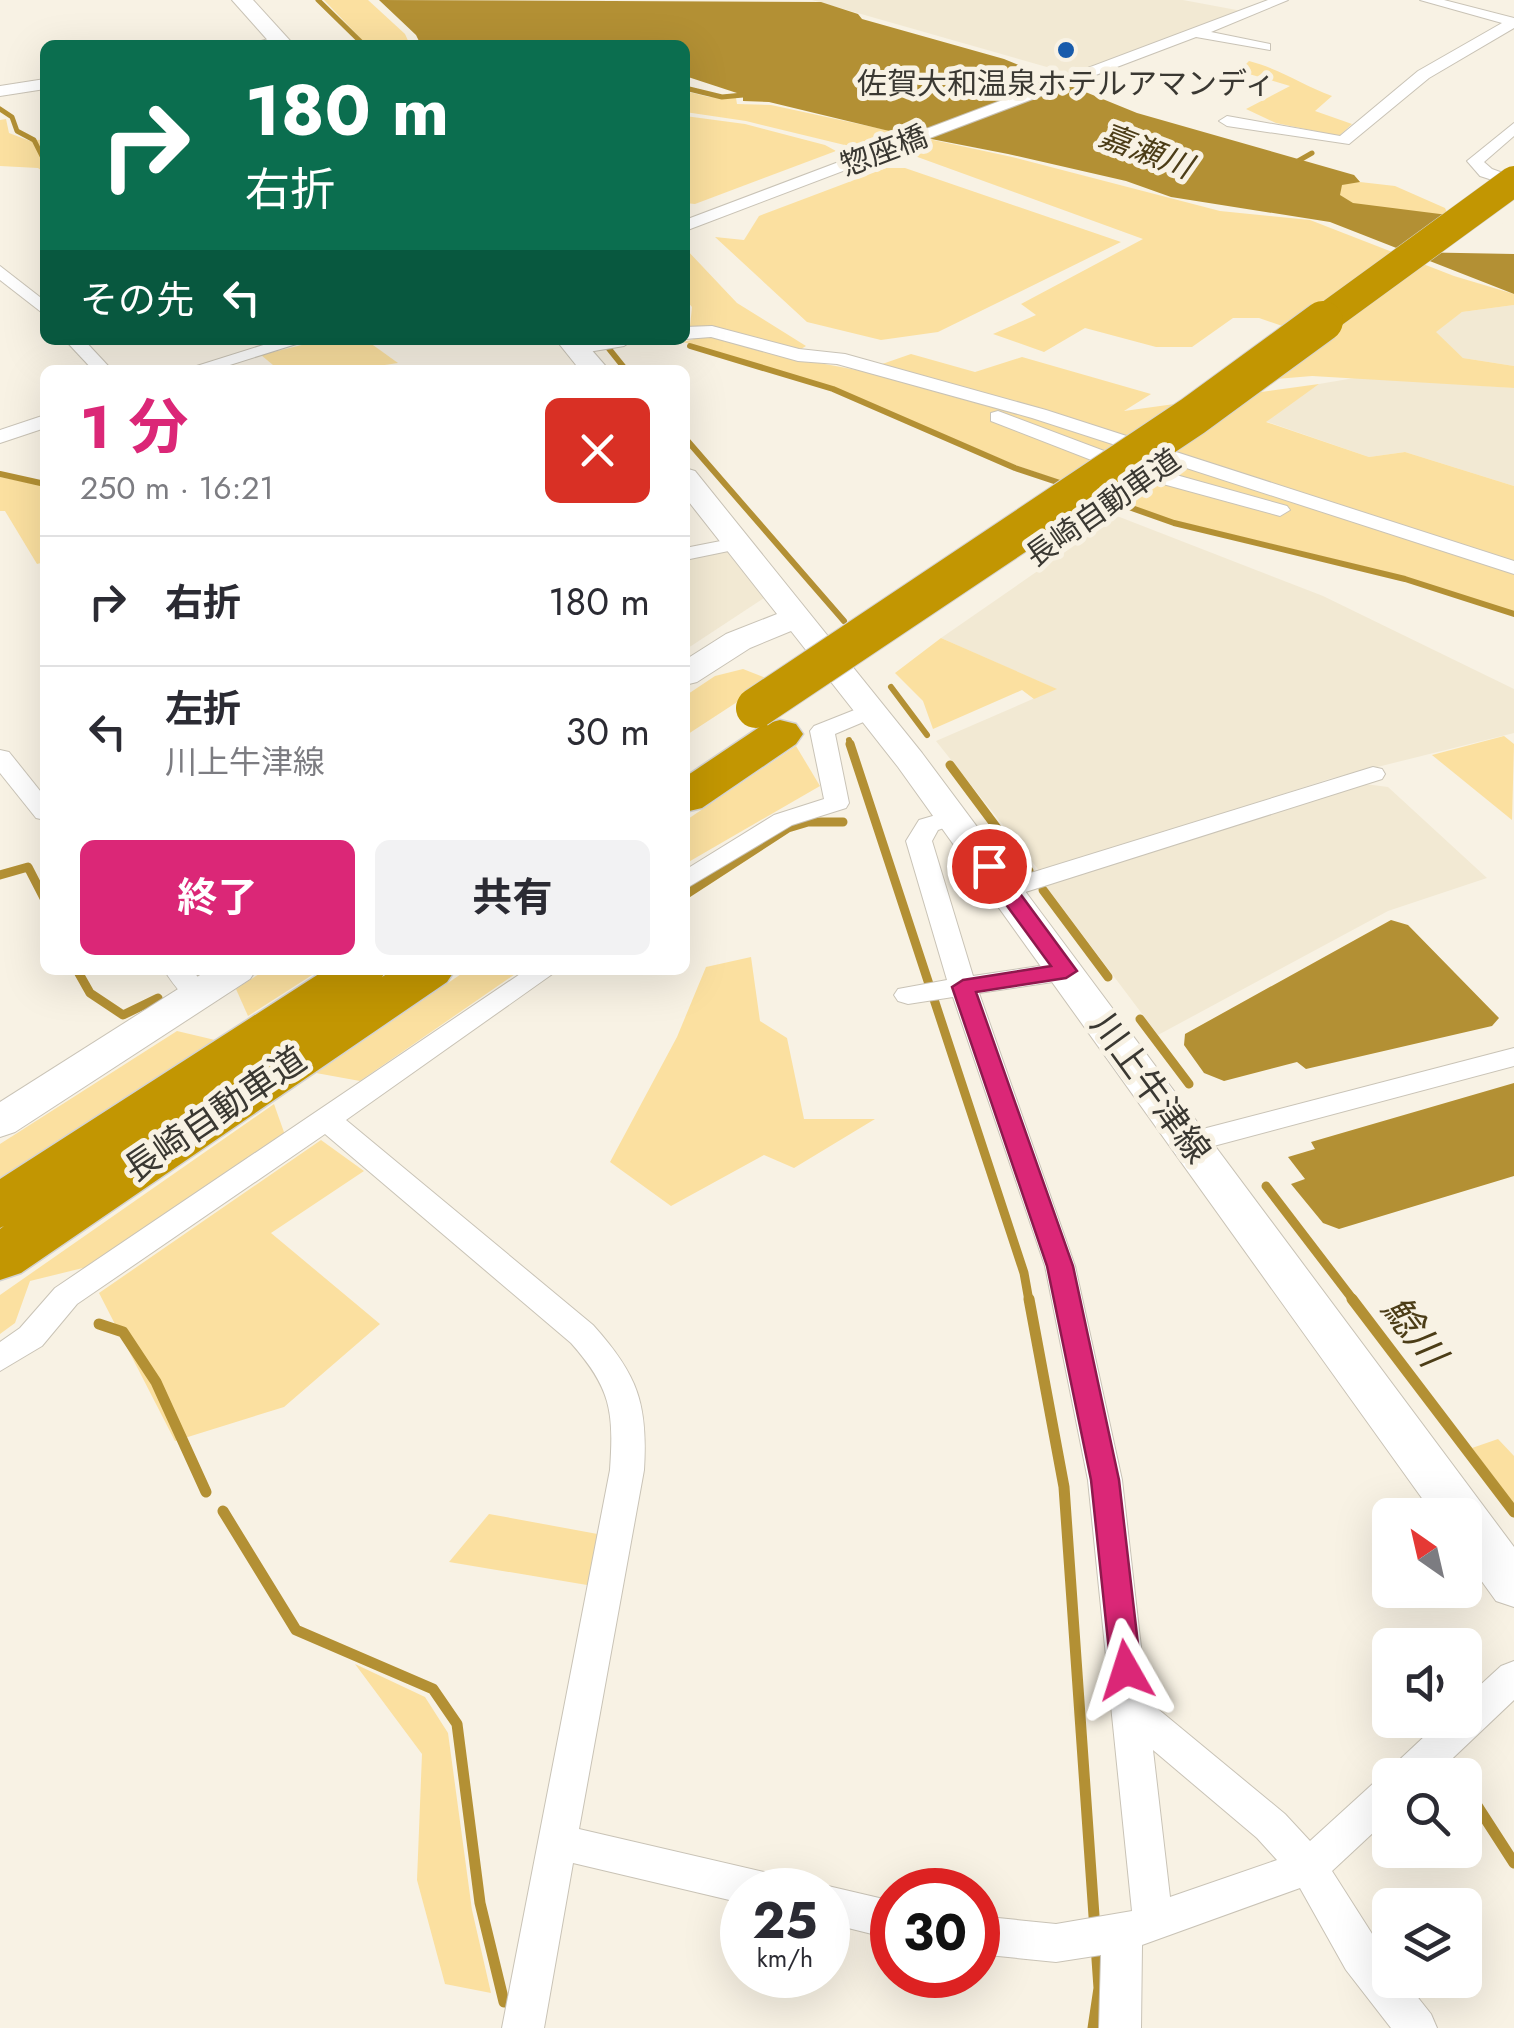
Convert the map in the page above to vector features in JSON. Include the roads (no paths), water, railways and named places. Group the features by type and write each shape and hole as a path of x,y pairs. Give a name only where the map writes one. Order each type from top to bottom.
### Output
{"highway":[{"name":"長崎自動車道","path":"690,793 768,721 1514,181"},
{"name":"長崎自動車道","path":"690,754 768,721 1234,418 1514,207"},
{"name":"長崎自動車道","path":"0,1208 353,975"},
{"name":"長崎自動車道","path":"0,1258 422,975"}],"main road":[{"path":"242,0 279,40"},
{"name":"川上牛津線","path":"690,484 794,618 872,710 1007,890 1450,1498"},
{"path":"690,672 738,640 794,618"},
{"path":"0,1122 188,982 216,975"},
{"name":"川上牛津線","path":"1482,1542 1514,1586"}],"street":[{"name":"惣座橋","path":"690,224 1281,0"},
{"path":"1428,0 1514,23"},
{"path":"1227,122 1344,142 1380,107 1452,58 1514,23"},
{"path":"1195,33 1264,47"},
{"path":"0,91 40,85"},
{"path":"1514,128 1474,161 1491,176 1514,181"},
{"path":"0,272 40,306"},
{"path":"690,333 712,332 798,355 838,358 1039,414 1514,568"},
{"path":"79,345 98,365"},
{"path":"211,365 282,345"},
{"path":"0,438 40,423"},
{"path":"690,553 740,544"},
{"path":"690,878 783,820 837,803 822,731 872,710"},
{"path":"0,757 37,790"},
{"path":"1007,890 1373,774"},
{"path":"953,818 928,824 919,841 963,987 1060,1266 1105,1480 1130,1708 1137,1927 1120,2028"},
{"path":"908,994 1066,971"},
{"path":"0,1359 31,1337 66,1296 538,975"},
{"path":"1191,1142 1514,1057"},
{"path":"326,1119 582,1334 610,1364 625,1391 630,1424 628,1470 523,2028"},
{"path":"1426,1758 1514,1677"},
{"path":"1130,1708 1271,1826 1309,1867 1360,1956 1416,2028"},
{"path":"1000,1937 1056,1942 1137,1927 1309,1867 1372,1809"},
{"path":"559,1842 720,1880"}],"water":[{"name":"嘉瀬川","path":"379,0 821,2 858,14 862,19 1004,59 1137,113 1354,175 1360,182 1342,185 1340,195 1353,203 1448,215 1514,232 1514,294 1330,222 1171,197 1126,181 1008,154 769,102 743,101 743,95 690,78 690,40 418,40"},
{"path":"1391,920 1408,925 1499,1018 1492,1026 1306,1069 1297,1062 1224,1081 1204,1073 1184,1045 1185,1034"},
{"path":"1514,1083 1514,1176 1339,1229 1323,1223 1291,1184 1305,1179 1288,1157 1315,1149 1311,1142"}],"waterway":[{"path":"318,0 359,40"},
{"path":"690,89 722,97 743,95"},
{"path":"0,109 12,117 17,131 34,140 40,152"},
{"path":"1298,161 1312,153"},
{"path":"606,345 622,365"},
{"path":"690,346 833,389 1015,468 1066,485"},
{"path":"690,444 844,621"},
{"path":"0,474 40,483"},
{"path":"1095,495 1174,523 1405,579 1514,614"},
{"name":"鯰川","path":"891,687 927,735"},
{"path":"849,740 851,746"},
{"path":"850,744 1024,1273 1029,1301"},
{"name":"鯰川","path":"950,765 1029,871"},
{"path":"690,892 788,828 808,822 843,822"},
{"path":"0,875 28,867 40,890"},
{"name":"鯰川","path":"1043,890 1108,977"},
{"path":"80,975 90,993 123,1015 158,998"},
{"name":"鯰川","path":"1140,1019 1189,1084"},
{"name":"鯰川","path":"1266,1186 1354,1301"},
{"path":"1029,1299 1064,1487 1095,1930"},
{"name":"鯰川","path":"1352,1299 1514,1512"},
{"path":"99,1324 123,1332 156,1382 206,1492"},
{"path":"223,1511 296,1630 433,1689 457,1724 480,1903 504,2002"},
{"path":"1482,1813 1514,1863"},
{"path":"1093,2028 1099,1988 1096,1945"}],"place":[{"name":"佐賀大和温泉ホテルアマンディ","path":"1066,50"}]}
